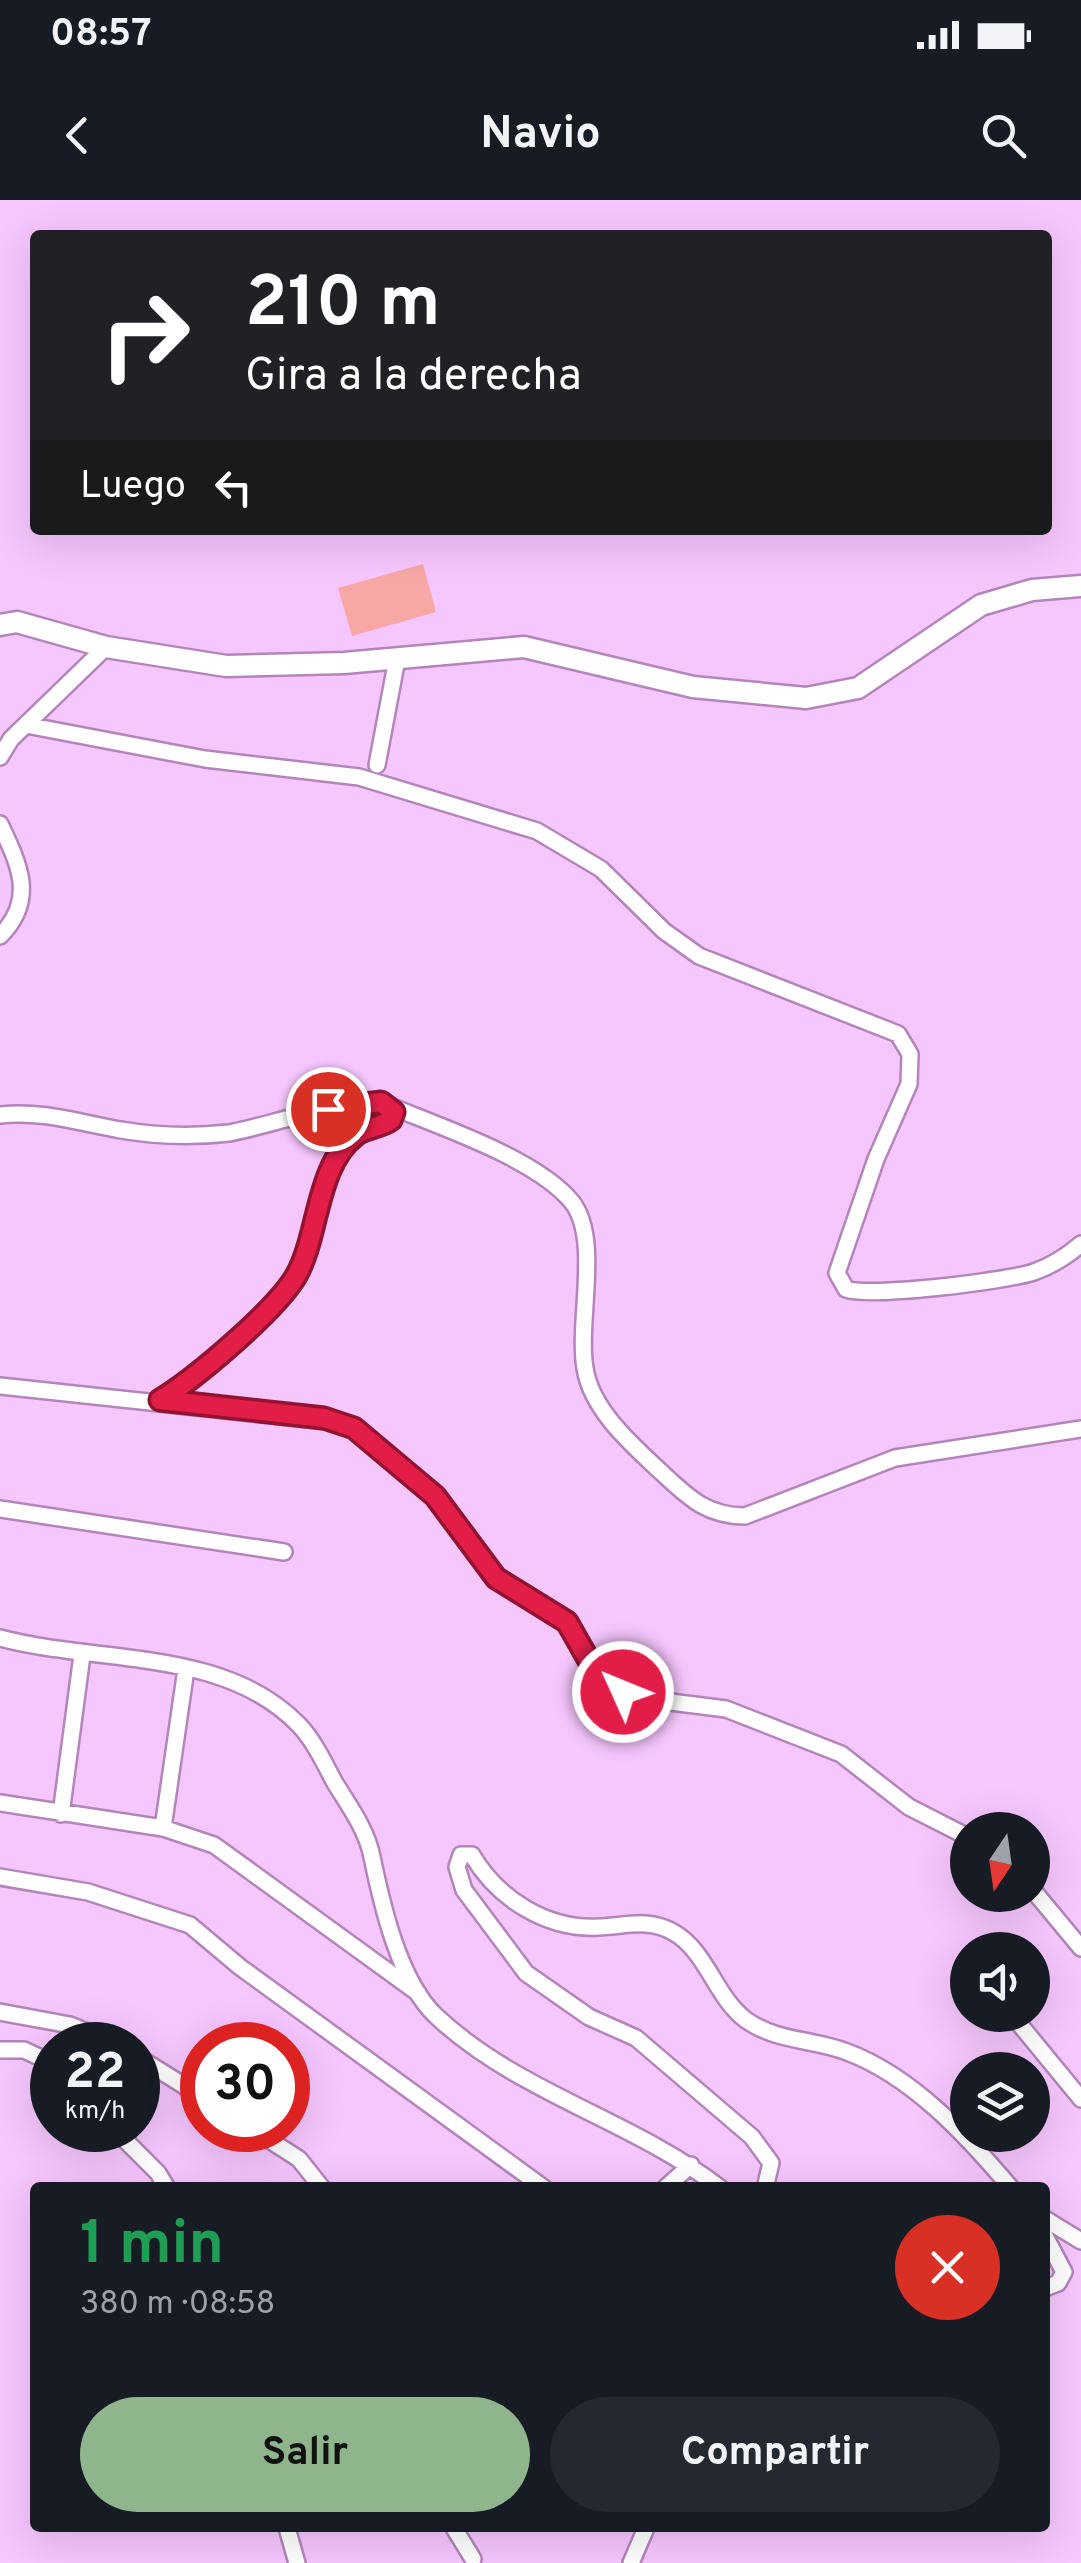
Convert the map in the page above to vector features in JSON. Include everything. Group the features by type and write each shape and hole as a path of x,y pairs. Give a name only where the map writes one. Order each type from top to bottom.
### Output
{"street":[{"path":"0,626 17,622 106,647 226,666 398,659 524,648 693,686 806,698 858,688 981,605 1032,590 1081,586"},
{"path":"0,757 26,725 106,647"},
{"path":"377,765 398,659"},
{"path":"26,725 205,759 360,777 537,831 601,868 664,931 699,956 898,1034 910,1054 911,1073 838,1273 842,1285 852,1292 1020,1276 1050,1265 1081,1244"},
{"path":"0,824 24,885 18,915 0,936"},
{"path":"0,1115 42,1114 124,1130 193,1136 256,1129 328,1109 381,1102 528,1168 570,1200 581,1216 586,1255 582,1325 585,1372 603,1411 700,1507 722,1516 744,1516 894,1458 1081,1429"},
{"path":"160,1400 206,1366 292,1282 303,1262 320,1198 346,1146 360,1132 391,1120 390,1106"},
{"path":"0,1386 114,1402 160,1400 345,1423 435,1496 496,1578 567,1622 596,1673 608,1684 638,1698 726,1708 841,1754 909,1807 950,1828"},
{"path":"0,1509 284,1552"},
{"path":"0,1638 82,1655 186,1669 252,1690 287,1714 314,1743 368,1842 382,1906 421,1995 436,2016 520,2078 691,2165 712,2182"},
{"path":"61,1814 82,1655"},
{"path":"163,1828 186,1669"},
{"path":"0,1804 163,1828 214,1845 421,1995"},
{"path":"767,2182 771,2163 752,2137 636,2038 551,1993 510,1955 464,1890 457,1867 461,1854 472,1856 488,1879 515,1902 550,1920 595,1927 648,1923 672,1931 692,1948 744,2018 781,2036 846,2051 881,2069 974,2144 1006,2182"},
{"path":"0,1878 105,1896 190,1925 240,1968 536,2182"},
{"path":"1050,1911 1081,1948"},
{"path":"0,2012 54,2022"},
{"path":"1026,2032 1081,2098"},
{"path":"0,2050 30,2053"},
{"path":"137,2152 163,2182"},
{"path":"288,2152 299,2159 316,2182"},
{"path":"672,2182 691,2165"},
{"path":"1050,2222 1081,2241"},
{"path":"1050,2245 1064,2272 1050,2286"},
{"path":"288,2532 297,2563"},
{"path":"456,2532 473,2559"},
{"path":"631,2563 644,2532"}],"shaded area":[{"path":"423,564 436,612 352,636 338,588"}],"route":[{"path":"328,1109 381,1102 394,1112 384,1125 360,1132 346,1146 320,1198 303,1262 292,1282 206,1366 160,1400 324,1418 354,1428 424,1484 460,1526 484,1566 496,1578 567,1622 596,1673 623,1692"}]}
